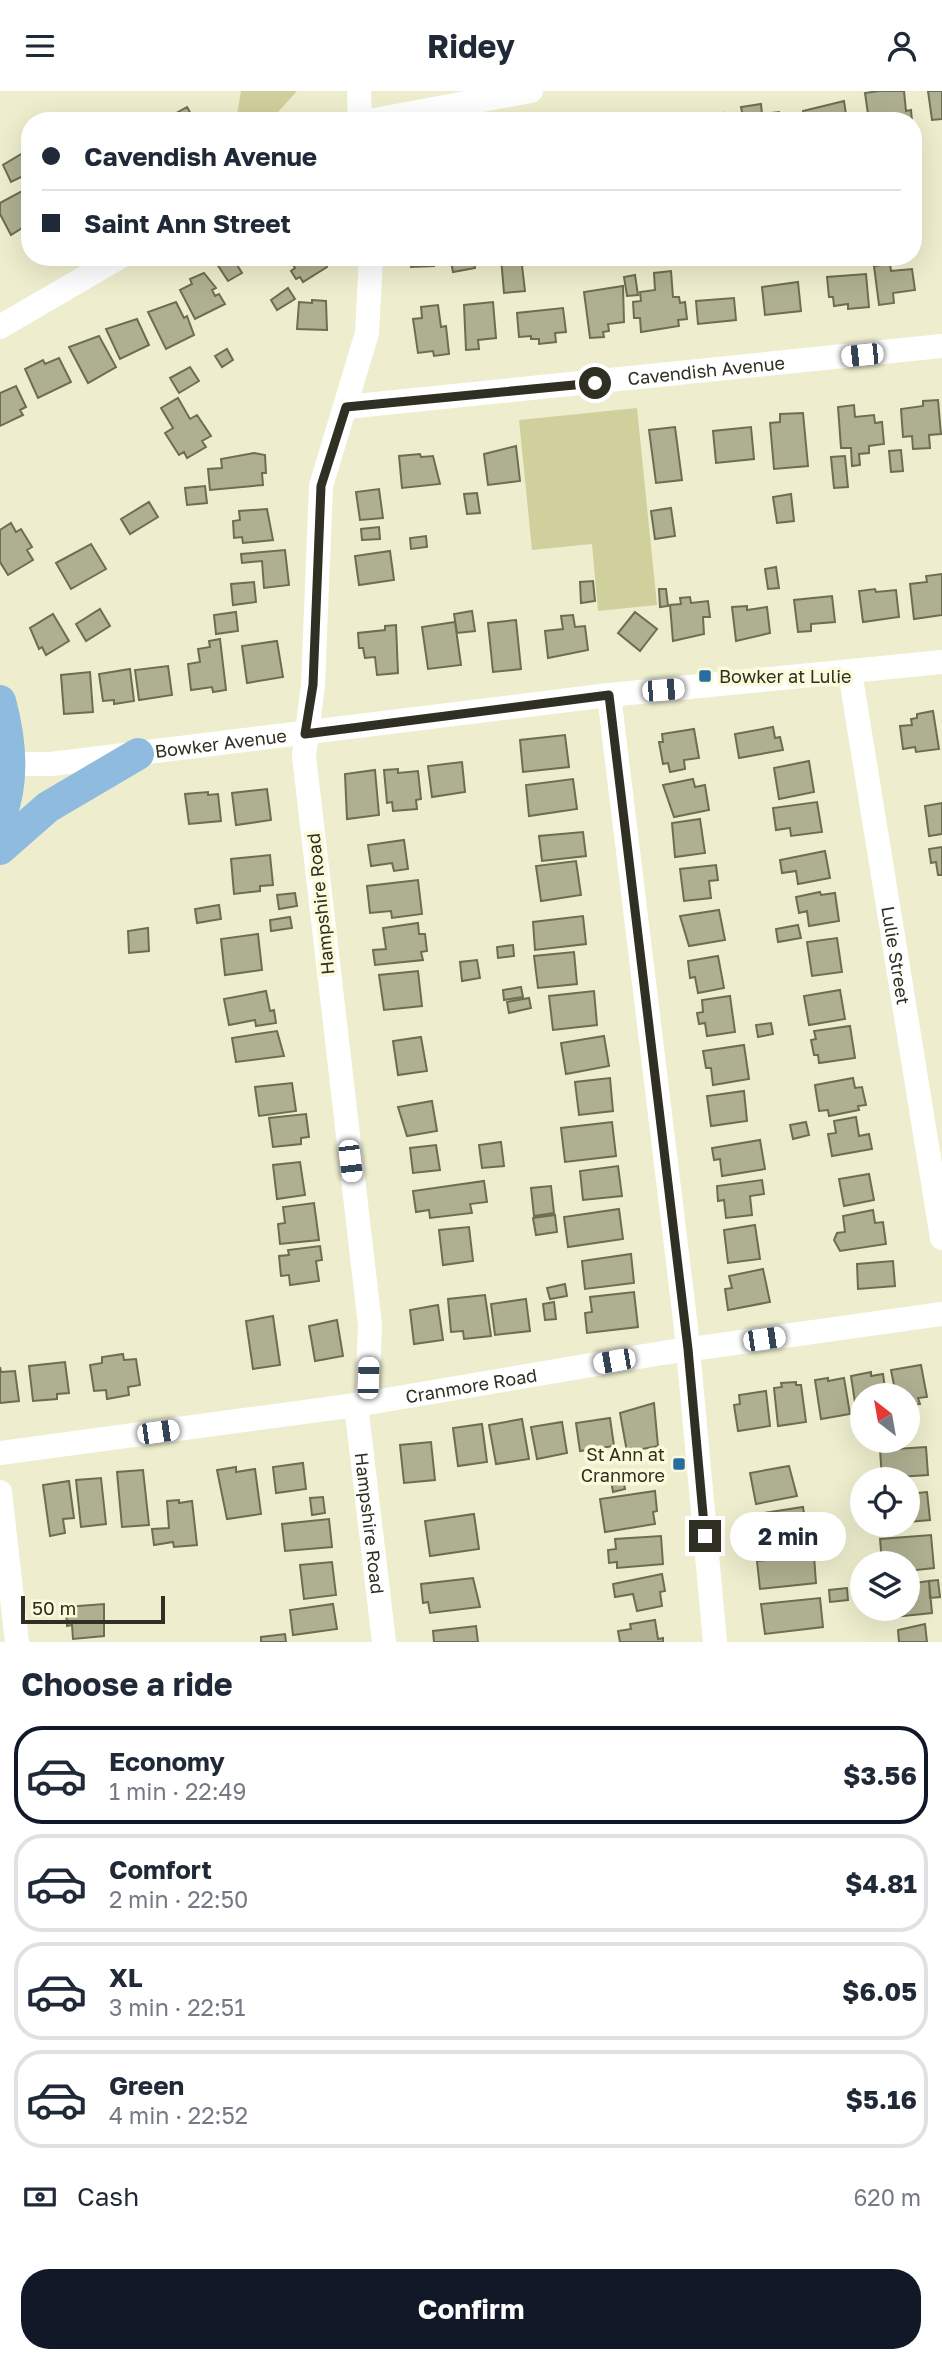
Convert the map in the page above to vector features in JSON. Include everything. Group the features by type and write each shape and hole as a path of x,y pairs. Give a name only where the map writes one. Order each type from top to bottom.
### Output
{"main road":[{"path":"0,701 8,790 0,817"},
{"path":"0,849 48,807 138,754"}],"street":[{"path":"359,91 360,112"},
{"path":"418,112 531,91"},
{"path":"0,327 105,266"},
{"name":"Hampshire Road","path":"371,266 367,333 321,486 313,685 305,734 307,791 370,1325 362,1404 384,1642"},
{"name":"Cavendish Avenue","path":"346,407 942,346"},
{"name":"Bowker Avenue","path":"5,764 33,766 609,695 942,662"},
{"name":"Lulie Street","path":"850,672 942,1238"},
{"path":"609,695 688,1349 715,1642"},
{"name":"Cranmore Road","path":"0,1453 362,1404 688,1349 942,1314"},
{"path":"0,1492 17,1642"}],"green space":[{"path":"241,91 297,91 278,112 238,112"},
{"path":"637,408 657,605 598,611 592,544 532,550 519,420"}],"building":[{"path":"904,91 906,111 911,112 868,112 865,93"},
{"path":"928,91 942,91 942,119 932,120"},
{"path":"844,101 846,112 803,112"},
{"path":"761,104 762,112 742,112 741,107"},
{"path":"21,154 21,177 11,182 3,165"},
{"path":"21,192 21,229 11,235 0,214 0,203"},
{"path":"218,266 238,266 242,273 228,281"},
{"path":"294,266 327,267 303,282 300,277 296,279 291,271"},
{"path":"452,266 475,266 475,268 453,272"},
{"path":"502,266 522,266 525,291 504,293"},
{"path":"874,266 890,266 891,271 912,269 915,290 893,293 894,303 879,305"},
{"path":"671,271 673,297 679,297 680,303 685,302 687,319 678,320 679,326 641,332 640,318 634,318 633,302 641,301 640,292 655,290 654,273"},
{"path":"204,273 216,288 212,290 215,296 219,294 225,304 195,319 180,290 192,284 190,279"},
{"path":"866,274 869,307 848,309 848,304 834,306 833,297 829,297 827,277"},
{"path":"635,275 638,295 627,296 624,277"},
{"path":"798,282 801,311 765,315 762,287"},
{"path":"623,286 624,322 608,324 609,331 603,332 604,337 590,338 584,292"},
{"path":"288,288 295,299 277,310 271,300"},
{"path":"734,298 736,320 698,324 696,301"},
{"path":"312,300 326,301 327,330 297,329 299,302 312,303"},
{"path":"176,302 184,318 187,316 194,335 166,349 148,312"},
{"path":"493,302 496,338 478,340 479,349 466,350 464,305"},
{"path":"438,305 441,327 446,326 449,354 434,356 433,351 418,353 413,319 422,318 421,307"},
{"path":"563,308 566,332 555,333 556,342 539,344 539,339 531,339 531,336 519,337 517,313"},
{"path":"137,319 149,345 120,359 106,329"},
{"path":"99,336 116,367 88,383 69,347"},
{"path":"227,349 233,360 222,367 215,356"},
{"path":"59,358 71,382 38,398 25,369 43,360 45,364"},
{"path":"190,367 199,381 179,393 170,378"},
{"path":"16,386 26,407 20,410 23,415 0,426 0,393"},
{"path":"178,398 190,419 197,415 211,436 202,441 206,447 187,458 184,452 179,455 165,433 173,428 161,408"},
{"path":"938,400 941,434 929,435 930,448 913,449 912,436 903,437 901,409 923,406 923,401"},
{"path":"854,405 855,417 874,415 875,423 882,422 884,444 869,446 869,453 859,454 860,465 852,466 851,448 841,448 838,407"},
{"path":"803,413 808,466 774,469 770,423 780,422 780,414"},
{"path":"675,427 682,480 656,483 649,430"},
{"path":"751,427 754,459 716,463 713,431"},
{"path":"516,446 520,481 488,485 484,454"},
{"path":"901,450 903,471 891,472 889,451"},
{"path":"254,453 265,455 266,473 262,473 263,485 210,490 208,469 222,468 221,459"},
{"path":"420,454 421,457 433,456 440,484 402,488 399,456"},
{"path":"845,456 848,487 834,488 831,457"},
{"path":"205,486 207,503 187,505 185,488"},
{"path":"379,489 383,518 360,520 356,492"},
{"path":"477,493 480,513 467,514 464,494"},
{"path":"791,494 794,521 777,523 773,497"},
{"path":"149,502 158,517 130,534 121,519"},
{"path":"671,508 675,536 655,539 651,511"},
{"path":"267,509 273,540 243,543 242,537 234,538 233,521 240,520 239,511"},
{"path":"11,523 16,532 21,529 32,547 27,550 33,560 8,575 0,562 0,530"},
{"path":"379,527 380,539 362,540 361,529"},
{"path":"426,536 427,547 411,549 410,538"},
{"path":"91,544 106,569 71,589 56,563"},
{"path":"285,550 289,585 264,588 262,561 242,563 241,554"},
{"path":"390,551 394,580 359,585 355,556"},
{"path":"776,567 779,588 768,589 765,569"},
{"path":"942,574 942,615 914,619 910,584 927,582 926,576"},
{"path":"593,581 595,601 581,603 580,582"},
{"path":"254,582 256,602 233,605 231,584"},
{"path":"659,589 666,589 668,606 660,607"},
{"path":"875,589 876,592 896,590 899,617 863,622 859,591"},
{"path":"832,596 835,622 811,624 811,631 798,632 794,600"},
{"path":"690,597 691,603 708,601 710,617 703,617 704,634 673,641 670,605 681,604 680,598"},
{"path":"747,606 747,610 767,607 770,633 736,641 732,607"},
{"path":"100,609 110,626 86,641 76,624"},
{"path":"472,611 475,631 457,633 454,614"},
{"path":"236,612 238,631 216,634 214,615"},
{"path":"635,612 657,629 640,651 618,633"},
{"path":"53,614 69,641 46,655 42,647 39,649 30,628"},
{"path":"573,615 575,627 585,626 588,650 548,658 545,631 563,629 561,616"},
{"path":"516,620 521,669 493,672 488,623"},
{"path":"455,622 461,665 428,669 422,627"},
{"path":"396,625 398,673 377,675 375,657 365,658 363,648 359,648 358,633 385,630 385,626"},
{"path":"220,639 226,690 213,692 212,687 191,690 188,664 200,662 198,649 210,647 209,641"},
{"path":"277,641 283,677 247,683 242,646"},
{"path":"168,666 172,695 139,700 135,670"},
{"path":"130,669 134,701 114,704 114,700 103,701 99,674"},
{"path":"90,672 93,712 64,714 61,675"},
{"path":"933,711 939,749 916,752 915,747 903,749 900,726 912,725 911,719 917,718 917,714"},
{"path":"773,727 775,738 780,737 783,750 739,758 735,734"},
{"path":"694,729 699,758 684,760 685,769 670,772 668,763 663,764 659,742 663,742 662,734"},
{"path":"565,735 569,767 523,772 520,740"},
{"path":"809,761 814,792 779,799 774,768"},
{"path":"462,762 465,792 432,797 428,766"},
{"path":"398,769 398,773 418,771 421,799 416,800 417,809 393,811 392,802 387,803 384,770"},
{"path":"375,770 379,815 347,819 345,774"},
{"path":"573,779 577,809 529,816 526,785"},
{"path":"693,779 695,787 705,785 709,810 674,817 663,785"},
{"path":"267,789 271,820 236,825 232,793"},
{"path":"208,792 208,795 218,794 221,821 189,824 185,794"},
{"path":"817,802 822,832 791,836 790,828 776,830 773,808"},
{"path":"942,803 942,834 929,836 925,806"},
{"path":"700,819 705,853 675,857 672,823"},
{"path":"583,832 586,856 542,861 539,836"},
{"path":"404,840 408,869 394,871 392,863 371,866 368,845"},
{"path":"942,847 942,875 938,875 936,862 931,863 929,849"},
{"path":"825,851 830,878 798,884 796,871 782,873 780,860"},
{"path":"270,855 273,885 260,886 260,891 234,894 231,859"},
{"path":"576,861 581,895 541,901 536,866"},
{"path":"716,865 718,880 709,881 711,898 684,901 680,869"},
{"path":"418,880 422,914 392,918 391,911 370,913 367,886"},
{"path":"820,892 821,895 835,893 839,921 809,926 807,911 799,913 796,897"},
{"path":"295,893 297,906 279,909 277,895"},
{"path":"219,905 221,919 197,923 195,909"},
{"path":"719,910 725,940 689,946 680,916"},
{"path":"583,916 586,944 535,950 533,922"},
{"path":"290,917 292,928 271,931 270,920"},
{"path":"418,923 419,934 425,934 427,951 421,952 423,960 375,965 373,950 386,949 383,928"},
{"path":"798,925 801,938 778,942 776,929"},
{"path":"148,928 149,951 129,953 128,931"},
{"path":"258,934 262,970 225,975 221,939"},
{"path":"837,938 842,972 812,976 807,942"},
{"path":"513,945 514,956 498,958 497,947"},
{"path":"574,952 577,984 538,988 534,956"},
{"path":"718,956 724,988 698,993 695,977 690,978 688,961"},
{"path":"477,960 480,978 462,981 460,962"},
{"path":"418,971 422,1006 384,1010 379,975"},
{"path":"521,987 523,997 504,1000 503,990"},
{"path":"840,990 845,1019 809,1025 804,996"},
{"path":"266,991 270,1011 274,1010 276,1023 256,1026 255,1020 229,1025 224,999"},
{"path":"594,991 597,1025 553,1030 549,996"},
{"path":"730,996 735,1032 707,1036 705,1023 699,1024 697,1013 703,1012 702,1000"},
{"path":"529,998 531,1008 509,1013 507,1002"},
{"path":"771,1023 773,1034 758,1037 756,1025"},
{"path":"850,1026 855,1058 819,1063 811,1040 816,1039 814,1031"},
{"path":"277,1031 284,1056 236,1062 232,1038"},
{"path":"604,1036 609,1066 566,1074 561,1043"},
{"path":"421,1037 427,1071 398,1075 393,1041"},
{"path":"744,1045 749,1079 713,1085 711,1068 706,1068 703,1051"},
{"path":"610,1078 613,1111 579,1115 575,1082"},
{"path":"853,1078 855,1088 862,1087 866,1105 858,1106 859,1110 829,1116 828,1110 819,1111 815,1085"},
{"path":"292,1083 296,1111 259,1116 255,1087"},
{"path":"744,1091 747,1121 711,1126 707,1096"},
{"path":"432,1101 437,1131 407,1136 398,1107"},
{"path":"306,1114 309,1137 301,1138 301,1144 273,1147 269,1118"},
{"path":"856,1117 859,1136 869,1134 872,1149 832,1156 828,1134 836,1133 834,1121"},
{"path":"612,1122 616,1156 565,1162 561,1128"},
{"path":"806,1122 809,1135 793,1139 790,1125"},
{"path":"760,1140 765,1169 722,1176 720,1159 714,1160 712,1148"},
{"path":"501,1142 504,1166 482,1168 479,1145"},
{"path":"436,1145 440,1170 413,1173 410,1148"},
{"path":"300,1162 305,1195 277,1199 273,1165"},
{"path":"618,1166 622,1196 583,1200 580,1171"},
{"path":"869,1174 874,1200 844,1206 839,1179"},
{"path":"762,1180 764,1194 750,1196 752,1215 726,1218 724,1200 718,1201 717,1186"},
{"path":"484,1181 487,1202 470,1204 472,1213 430,1218 429,1210 416,1212 413,1191"},
{"path":"551,1186 554,1213 534,1216 531,1188"},
{"path":"314,1203 319,1240 280,1244 278,1224 285,1223 283,1207"},
{"path":"619,1209 623,1239 568,1247 564,1217"},
{"path":"873,1210 875,1223 883,1222 886,1244 840,1251 834,1240 837,1233 845,1232 843,1216"},
{"path":"555,1215 557,1232 536,1235 533,1218"},
{"path":"755,1225 760,1259 728,1263 724,1230"},
{"path":"469,1227 473,1261 443,1265 439,1230"},
{"path":"320,1246 322,1260 316,1261 319,1281 290,1285 289,1275 281,1276 279,1256 289,1255 288,1250"},
{"path":"631,1254 634,1283 585,1289 582,1261"},
{"path":"893,1261 895,1286 858,1289 857,1264"},
{"path":"763,1269 770,1302 728,1310 725,1289 732,1288 729,1276"},
{"path":"565,1284 567,1296 550,1299 547,1288"},
{"path":"634,1292 638,1327 587,1333 585,1313 592,1312 590,1297"},
{"path":"485,1295 491,1336 464,1339 463,1331 451,1332 448,1299"},
{"path":"526,1299 530,1331 495,1335 491,1304"},
{"path":"554,1302 556,1319 545,1320 543,1304"},
{"path":"438,1305 443,1340 414,1344 410,1310"},
{"path":"273,1316 280,1365 253,1369 246,1321"},
{"path":"337,1320 343,1356 315,1361 309,1326"},
{"path":"123,1354 124,1360 136,1359 140,1385 128,1387 129,1395 107,1399 106,1390 94,1391 90,1365 102,1363 102,1357"},
{"path":"65,1362 69,1393 57,1394 57,1399 33,1401 29,1366"},
{"path":"921,1365 927,1397 920,1398 920,1383 894,1383 891,1370"},
{"path":"0,1367 1,1372 15,1371 19,1401 0,1403"},
{"path":"871,1372 871,1376 883,1374 884,1383 852,1383 851,1376"},
{"path":"844,1378 850,1414 821,1419 815,1380"},
{"path":"796,1382 796,1385 801,1385 806,1422 778,1426 774,1388 782,1387 781,1383"},
{"path":"766,1391 770,1426 738,1431 734,1405 740,1404 739,1395"},
{"path":"654,1403 658,1446 627,1452 620,1413"},
{"path":"610,1418 614,1446 580,1451 576,1423"},
{"path":"522,1419 529,1459 496,1464 489,1425"},
{"path":"562,1422 567,1453 537,1459 531,1427"},
{"path":"482,1424 487,1462 458,1466 453,1428"},
{"path":"431,1442 435,1480 404,1483 400,1445"},
{"path":"920,1447 926,1447 928,1475 920,1476 920,1467 881,1467 880,1453 920,1453"},
{"path":"303,1463 306,1489 276,1493 273,1467"},
{"path":"789,1466 797,1496 756,1504 750,1473"},
{"path":"236,1467 236,1472 255,1469 261,1514 227,1519 217,1470"},
{"path":"143,1470 149,1525 122,1527 117,1472"},
{"path":"622,1473 625,1489 613,1492 610,1475"},
{"path":"101,1478 106,1524 81,1527 76,1480"},
{"path":"69,1481 74,1518 63,1519 65,1533 50,1536 43,1485"},
{"path":"655,1491 655,1524 605,1532 600,1499"},
{"path":"927,1492 930,1520 920,1521 920,1493"},
{"path":"323,1497 325,1513 312,1515 310,1498"},
{"path":"179,1500 179,1503 192,1501 197,1545 174,1547 173,1542 154,1545 152,1529 169,1528 167,1501"},
{"path":"803,1507 808,1538 792,1541 790,1529 776,1532 778,1543 762,1546 757,1514"},
{"path":"474,1514 479,1549 430,1556 425,1521"},
{"path":"329,1519 332,1547 285,1551 282,1524"},
{"path":"931,1535 934,1568 920,1570 920,1551 881,1551 880,1539"},
{"path":"661,1536 663,1564 617,1568 617,1562 609,1563 608,1550 616,1549 615,1539"},
{"path":"814,1556 816,1583 760,1589 757,1561"},
{"path":"332,1562 336,1595 304,1599 300,1565"},
{"path":"662,1574 665,1591 660,1592 662,1606 637,1611 633,1594 615,1597 613,1584"},
{"path":"473,1578 480,1607 430,1613 428,1602 423,1603 421,1584"},
{"path":"938,1580 940,1597 930,1598 929,1581"},
{"path":"929,1581 932,1613 920,1614 920,1582"},
{"path":"847,1588 848,1600 830,1602 829,1590"},
{"path":"820,1598 823,1627 765,1634 761,1604"},
{"path":"104,1604 104,1636 73,1639 72,1625 67,1626 66,1607"},
{"path":"333,1604 337,1629 293,1635 290,1610"},
{"path":"655,1620 658,1639 663,1638 663,1642 620,1642 618,1631 631,1629 630,1624"},
{"path":"925,1624 927,1642 899,1642 898,1630"},
{"path":"476,1626 478,1642 434,1642 433,1631"},
{"path":"285,1634 286,1642 261,1642 261,1637"}],"place":[{"name":"Bowker at Lulie","path":"705,676"},
{"name":"St Ann at Cranmore","path":"679,1464"}],"route":[{"path":"595,383 346,407 321,486 313,685 305,734 609,695 688,1349 705,1536"}]}
